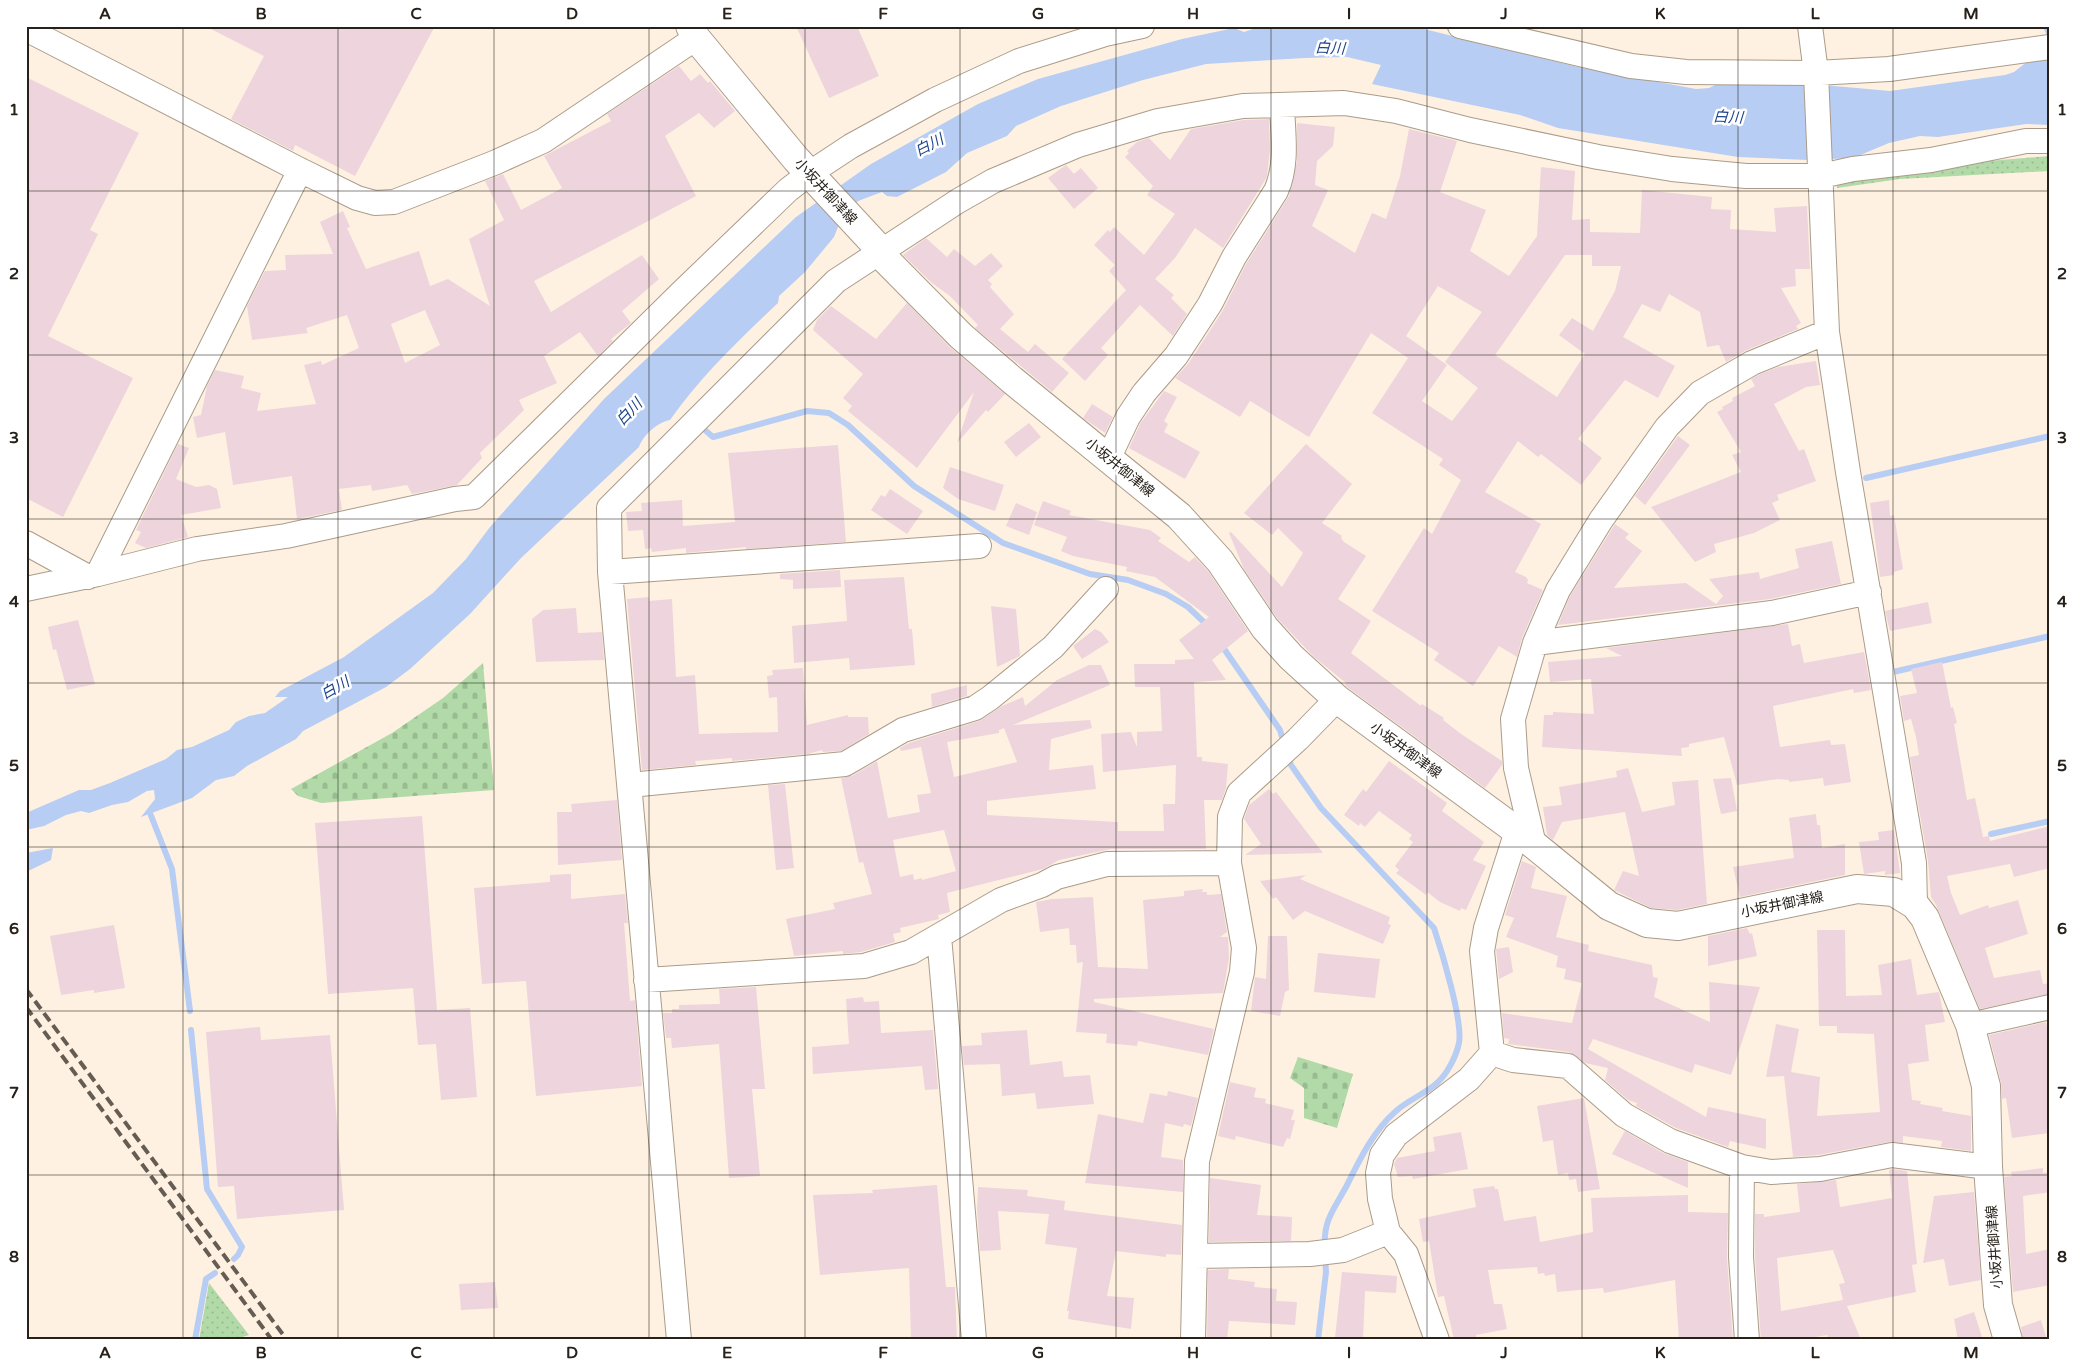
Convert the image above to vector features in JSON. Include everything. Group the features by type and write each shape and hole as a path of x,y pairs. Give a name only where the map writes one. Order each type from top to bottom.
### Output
{"main road":[{"name":"小坂井御津線","path":"693,32 796,159 961,336 1179,516 1220,561 1265,628 1290,657 1337,699 1526,838 1609,906 1647,922 1678,926 1857,889 1894,892 1915,905 1925,918 1970,1025 1986,1086 1988,1167 1998,1305 2008,1340"}],"street":[{"path":"26,589 93,576 197,549 296,534 456,499 474,497 680,293 788,190 814,177 851,146 935,100 1018,61 1105,34 1142,26"},
{"path":"1460,26 1631,66 1686,72 1816,76 1889,69 2050,47"},
{"path":"1810,26 1816,76 1827,332 1848,472 1914,863 1915,905"},
{"path":"26,29 300,170 358,198 375,202 394,202 494,163 543,141 585,114 693,32"},
{"path":"679,1340 610,572 609,508 836,281 877,248 993,181 1078,145 1158,121 1243,106 1344,103 1396,111 1470,130 1598,157 1672,169 1746,176 1853,169 1931,160 2026,141 2050,140"},
{"path":"1109,457 1128,417 1144,393 1176,356 1210,304 1234,257 1276,191 1281,180 1284,158 1282,106"},
{"path":"93,576 300,170"},
{"path":"1437,1340 1406,1254 1388,1232 1380,1199 1378,1173 1382,1155 1396,1135 1469,1080 1492,1052 1482,951 1486,928 1526,838 1516,768 1513,719 1535,643 1558,590 1601,520 1666,427 1700,393 1752,364 1827,332"},
{"path":"26,543 93,576"},
{"path":"610,572 979,546"},
{"path":"630,786 845,764 903,730 975,708 990,698 1053,647 1106,589"},
{"path":"1535,643 1772,612 1869,592"},
{"path":"1193,1340 1197,1160 1242,972 1244,948 1229,864 1230,817 1239,793 1298,739 1337,699"},
{"path":"646,980 864,966 911,952 1001,900 1042,885 1057,877 1107,864 1229,864"},
{"path":"939,936 974,1340"},
{"path":"1970,1025 2050,1008"},
{"path":"1492,1052 1513,1060 1568,1066 1624,1115 1670,1141 1742,1167 1771,1172 1820,1169 1892,1155 1988,1167"},
{"path":"1742,1167 1741,1257 1747,1340"},
{"path":"1195,1256 1310,1254 1343,1250 1388,1232"}],"green space":[{"path":"2050,156 2050,171 1900,179 1837,188 1838,181 1963,163"},
{"path":"483,663 494,790 321,803 298,796 291,789 392,733 443,698"},
{"path":"1298,1057 1353,1074 1337,1128 1304,1118 1304,1088 1290,1078"},
{"path":"209,1283 249,1335 233,1340 199,1340"}],"water":[{"name":"白川","path":"1262,26 1412,26 1578,67 1696,89 1709,88 1732,77 1890,91 2005,75 2014,72 2028,61 2050,53 2050,125 2026,124 1938,137 1920,136 1889,143 1853,158 1808,160 1738,157 1558,128 1520,115 1372,84 1381,65 1347,57 1206,64 1143,80 1061,106 1016,126 1007,136 967,153 946,172 897,197 887,196 882,192 858,201 840,222 834,237 805,272 779,296 778,303 708,373 670,420 661,423 651,430 639,447 521,558 470,614 410,669 386,687 303,731 296,739 247,766 234,776 216,780 192,798 141,817 155,799 154,790 147,791 128,802 89,813 81,811 66,815 44,826 26,830 26,813 79,790 91,790 110,783 166,759 177,750 192,747 229,730 236,722 249,716 265,713 288,697 275,697 280,691 344,657 433,593 466,559 490,527 604,399 796,217 871,164 978,104 1038,79 1182,39 1234,28 1244,32"},
{"path":"53,848 51,860 26,872 26,853"}],"building":[{"path":"205,26 435,26 355,176 295,145 293,151 231,119 264,56"},
{"path":"796,26 857,26 879,76 829,98"},
{"path":"679,66 691,81 700,74 708,83 710,81 735,111 714,128 699,113 665,136 696,196 534,281 551,312 642,255 659,279 622,311 631,323 611,339 613,341 598,356 580,332 544,356 557,383 519,400 524,410 480,453 482,458 457,485 412,494 407,485 372,491 371,485 339,489 342,510 297,519 292,476 233,485 225,432 197,438 193,417 201,415 207,386 215,370 244,376 241,388 261,393 257,411 316,404 304,365 321,361 322,365 359,348 347,315 306,328 308,333 252,340 247,306 265,271 286,270 285,255 333,254 320,222 343,211 350,227 347,228 366,269 419,251 430,286 448,279 490,306 469,239 504,220 485,181 503,174 521,210 562,188 544,156 611,121 607,114","holes":["425,310 440,345 405,363 391,324"]},
{"path":"26,77 139,133 90,230 98,234 48,336 133,378 63,517 26,498"},
{"path":"1269,119 1270,149 1267,177 1223,248 1195,228 1175,258 1155,279 1174,295 1171,298 1187,314 1173,336 1140,305 1101,348 1108,355 1085,381 1062,359 1126,290 1109,271 1115,265 1094,245 1108,230 1110,232 1114,227 1144,255 1175,214 1147,195 1153,186 1125,157 1129,153 1127,151 1137,142 1149,138 1170,160 1191,129 1244,120"},
{"path":"1297,123 1335,127 1333,146 1317,161 1315,185 1328,190 1312,226 1355,253 1372,213 1386,219 1400,176 1409,129 1457,141 1440,192 1486,210 1470,251 1509,276 1537,236 1541,167 1575,171 1572,220 1590,219 1590,232 1640,233 1642,190 1712,197 1711,209 1731,210 1730,229 1776,232 1774,208 1807,206 1810,269 1795,269 1796,286 1781,288 1801,323 1796,326 1798,329 1747,350 1726,362 1719,345 1707,347 1700,312 1669,294 1660,312 1642,304 1623,337 1675,366 1658,398 1625,380 1578,439 1602,458 1581,485 1541,454 1538,457 1518,441 1485,492 1541,524 1515,572 1526,577 1527,583 1543,590 1522,638 1517,657 1499,646 1473,686 1434,660 1439,653 1372,611 1424,528 1432,534 1461,480 1439,465 1443,459 1372,413 1408,358 1371,333 1309,437 1250,401 1240,417 1175,378 1188,364 1222,312 1246,264 1289,196 1297,161","holes":["1565,255 1592,255 1592,266 1621,266 1615,291 1593,331 1572,318 1559,335 1585,354 1557,397 1495,355","1438,286 1482,312 1445,362 1478,388 1452,421 1422,401 1447,365 1406,336"]},
{"path":"1066,165 1074,174 1081,168 1098,188 1074,209 1048,178"},
{"path":"926,238 947,257 954,249 975,266 991,253 1003,266 988,280 992,284 990,287 1014,314 1000,329 1028,352 1035,344 1069,373 1052,392 975,328 978,325 950,296 932,283 903,255"},
{"path":"907,303 950,347 1005,394 988,412 986,410 957,443 974,392 917,468 848,411 852,406 843,398 863,374 813,330 817,320 831,306 876,339"},
{"path":"1816,361 1820,385 1806,387 1774,404 1799,451 1804,449 1816,481 1777,495 1779,500 1772,503 1780,520 1754,533 1714,544 1716,552 1695,562 1651,507 1741,472 1732,455 1741,452 1717,412 1733,401 1732,398 1755,386 1751,379 1758,375 1778,367"},
{"path":"1164,391 1177,397 1164,421 1168,424 1164,432 1200,452 1185,479 1129,448 1140,424"},
{"path":"1092,404 1113,417 1105,433 1083,418"},
{"path":"1029,423 1041,437 1016,457 1004,442"},
{"path":"1678,436 1690,445 1645,505 1635,496"},
{"path":"178,444 189,448 176,479 196,487 209,485 217,489 221,508 181,515 188,537 146,548 135,543 141,532 136,530"},
{"path":"1306,444 1352,484 1322,523 1342,536 1341,538 1344,542 1366,556 1338,599 1371,621 1351,653 1421,706 1422,704 1444,718 1443,720 1461,734 1502,761 1502,765 1485,788 1347,687 1346,683 1314,657 1277,618 1244,569 1229,533 1231,532 1282,587 1303,553 1278,528 1272,535 1244,513"},
{"path":"838,445 846,542 746,549 746,547 686,553 686,548 652,552 651,548 645,549 643,530 628,531 626,512 642,511 641,503 682,500 683,526 735,522 728,453"},
{"path":"950,467 1004,485 995,511 958,499 943,488"},
{"path":"890,489 923,511 907,534 871,510 881,495 885,497"},
{"path":"1889,500 1890,516 1894,515 1903,569 1894,572 1894,575 1880,577 1870,503"},
{"path":"1043,501 1071,511 1069,515 1150,530 1161,538 1158,541 1189,562 1195,557 1208,571 1248,631 1212,660 1226,680 1194,682 1197,757 1202,757 1202,761 1228,764 1226,788 1222,800 1204,800 1206,849 1111,849 1059,860 1043,869 947,893 950,912 938,915 939,919 900,928 901,932 893,934 895,942 861,952 843,954 843,951 794,956 786,919 835,909 833,903 872,894 863,862 859,863 841,778 852,776 877,761 888,818 920,812 917,795 931,793 921,747 901,751 900,748 909,743 979,721 1002,706 1023,697 1025,706 1057,680 1089,665 1101,665 1110,685 1013,725 1090,720 1092,728 1051,739 1049,770 1093,765 1096,789 987,801 987,815 1118,822 1118,831 1164,831 1163,804 1175,804 1176,765 1103,772 1101,734 1131,732 1137,747 1137,732 1162,731 1160,687 1135,687 1134,664 1175,664 1175,660 1194,659 1179,640 1209,617 1155,577 1126,571 1127,567 1073,556 1061,551 1067,537 1034,525","holes":["1004,728 1017,762 954,777 947,742 999,733 999,730","944,830 956,871 922,880 922,878 914,880 913,874 900,877 893,840"]},
{"path":"1016,503 1037,512 1029,535 1006,526"},
{"path":"1615,524 1629,534 1625,538 1642,551 1614,588 1686,583 1716,604 1723,596 1709,579 1759,572 1760,579 1799,568 1795,549 1832,541 1841,584 1770,599 1558,625 1570,596"},
{"path":"840,570 841,587 793,589 793,580 780,579 780,574"},
{"path":"904,577 915,665 850,670 849,658 794,663 792,626 847,621 844,580"},
{"path":"649,597 649,601 672,599 676,677 695,675 699,734 778,732 777,697 769,698 767,676 773,675 772,670 803,668 807,725 848,715 848,717 868,717 869,734 841,751 823,752 822,750 808,754 732,761 732,758 695,761 696,765 642,770 627,599"},
{"path":"1928,602 1932,623 1890,631 1885,611"},
{"path":"991,606 1016,609 1020,656 997,667"},
{"path":"576,608 578,633 602,632 604,660 536,662 532,619 543,610"},
{"path":"78,620 95,684 67,690 56,649 53,650 48,627"},
{"path":"1788,624 1792,646 1800,644 1804,663 1864,652 1871,690 1854,693 1853,689 1773,706 1780,747 1830,740 1831,745 1845,744 1851,782 1824,786 1823,778 1789,782 1789,780 1778,779 1737,785 1724,737 1689,744 1689,747 1681,748 1682,756 1542,747 1544,715 1553,715 1553,712 1594,714 1591,679 1550,682 1548,662 1622,656 1606,648"},
{"path":"1095,629 1101,632 1109,642 1082,659 1073,646"},
{"path":"1942,662 1951,708 1953,707 1957,723 1954,724 1967,800 1975,798 1983,837 1989,836 1990,841 2050,826 2050,868 2014,877 2010,864 1947,876 1951,893 1960,915 1988,905 1989,908 2018,900 2028,934 1985,948 1994,978 2040,970 2043,984 2050,983 2050,994 1980,1009 1931,897 1928,861 1910,757 1919,755 1911,719 1904,721 1900,696 1917,693 1911,669"},
{"path":"967,685 967,696 932,707 931,694"},
{"path":"1389,761 1447,803 1442,811 1484,842 1473,860 1486,866 1466,910 1461,908 1460,911 1440,902 1427,892 1426,895 1396,873 1399,870 1395,866 1413,842 1409,839 1412,835 1379,811 1365,827 1360,823 1359,826 1344,815 1363,789 1366,792"},
{"path":"1628,768 1642,812 1675,805 1672,782 1698,780 1707,904 1677,910 1651,908 1614,890 1623,871 1639,876 1625,812 1562,822 1553,840 1547,835 1543,807 1562,805 1559,787 1617,777 1616,771"},
{"path":"1731,778 1737,811 1721,814 1713,779"},
{"path":"785,784 794,868 776,870 768,785"},
{"path":"1269,789 1273,794 1276,792 1323,853 1245,855 1261,844 1244,819 1249,805"},
{"path":"617,800 622,860 558,865 557,812 572,812 571,804"},
{"path":"1816,814 1817,825 1820,825 1822,848 1845,844 1845,875 1740,897 1733,867 1794,858 1789,818"},
{"path":"422,816 437,1010 470,1008 477,1097 441,1100 436,1044 418,1045 413,988 328,994 315,823"},
{"path":"1894,830 1900,873 1885,875 1885,871 1864,874 1859,842 1879,840 1878,832"},
{"path":"1522,861 1536,867 1531,888 1567,896 1556,937 1589,945 1588,951 1652,965 1653,977 1658,978 1654,997 1710,1022 1709,982 1760,987 1731,1075 1695,1064 1692,1073 1593,1039 1588,1049 1706,1117 1708,1107 1766,1119 1766,1149 1730,1141 1728,1147 1676,1128 1636,1106 1637,1103 1628,1100 1605,1080 1608,1068 1585,1063 1569,1052 1508,1044 1509,1039 1504,1038 1502,1013 1572,1023 1582,983 1564,979 1566,969 1556,967 1558,956 1506,937 1514,918 1505,915"},
{"path":"571,874 571,899 625,894 628,923 624,923 630,1001 635,1000 642,1086 536,1096 526,981 482,984 474,888 550,882 550,875"},
{"path":"1306,875 1300,879 1390,917 1388,924 1391,925 1383,944 1305,911 1293,920 1276,897 1273,899 1260,881"},
{"path":"1203,889 1202,892 1207,892 1207,895 1221,894 1227,932 1220,937 1228,937 1229,958 1223,993 1094,999 1094,1002 1214,1029 1208,1055 1138,1041 1137,1046 1106,1043 1107,1034 1076,1032 1083,962 1077,963 1076,945 1070,945 1069,928 1040,932 1036,902 1052,899 1093,897 1098,967 1148,969 1143,900 1184,896 1184,891"},
{"path":"114,925 125,988 94,993 94,990 61,995 50,936"},
{"path":"1747,928 1750,934 1752,933 1757,956 1708,966 1708,936"},
{"path":"1817,930 1845,930 1846,996 1882,995 1878,965 1911,959 1917,995 1939,992 1945,1022 1925,1025 1929,1061 1908,1064 1912,1100 1921,1101 1920,1104 1943,1108 1942,1111 1971,1116 1971,1151 1941,1147 1942,1141 1903,1136 1903,1143 1889,1142 1818,1155 1793,1157 1784,1076 1766,1077 1776,1024 1799,1029 1791,1072 1820,1077 1817,1116 1880,1112 1874,1034 1837,1033 1837,1026 1819,1026"},
{"path":"1268,936 1287,936 1289,990 1285,992 1280,1016 1251,1011 1255,977 1266,979"},
{"path":"1509,947 1513,972 1499,979 1496,949"},
{"path":"1318,953 1380,959 1375,998 1314,992"},
{"path":"756,987 765,1089 752,1089 760,1176 729,1178 719,1044 672,1048 671,1038 666,1038 663,1013 672,1013 672,1009 679,1009 679,1005 720,1004 719,989"},
{"path":"863,997 864,1002 879,1001 881,1033 933,1030 938,1089 925,1090 922,1066 813,1074 812,1047 849,1044 846,999"},
{"path":"2046,1022 2050,1040 2050,1133 2012,1138 2006,1098 2002,1099 2001,1082 1989,1035"},
{"path":"260,1027 261,1040 330,1035 344,1210 237,1219 234,1186 218,1187 206,1032"},
{"path":"1027,1030 1030,1065 1062,1061 1064,1077 1090,1075 1094,1104 1037,1109 1035,1093 1002,1096 1000,1064 964,1065 962,1046 982,1045 981,1033"},
{"path":"1230,1082 1256,1088 1254,1097 1266,1099 1265,1103 1294,1110 1291,1120 1295,1120 1290,1139 1287,1138 1283,1147 1236,1136 1235,1140 1218,1136"},
{"path":"1168,1091 1198,1098 1191,1126 1184,1124 1183,1127 1165,1123 1161,1157 1183,1160 1183,1192 1085,1183 1098,1114 1143,1123 1150,1093 1167,1096"},
{"path":"1584,1098 1600,1189 1578,1192 1576,1179 1569,1180 1568,1173 1558,1175 1553,1140 1543,1142 1537,1106"},
{"path":"1625,1131 1663,1153 1688,1162 1688,1188 1612,1154"},
{"path":"1461,1132 1468,1169 1413,1179 1412,1176 1398,1177 1394,1164 1397,1158 1435,1151 1433,1137"},
{"path":"2043,1168 2043,1173 2050,1172 2050,1192 2023,1196 2026,1254 2050,1249 2050,1285 2013,1292 2004,1177 2012,1176 2011,1172"},
{"path":"1889,1170 1907,1171 1917,1264 1912,1265 1916,1292 1847,1306 1861,1340 1829,1340 1827,1335 1799,1340 1761,1340 1755,1257 1755,1214 1764,1214 1764,1217 1800,1212 1797,1184 1836,1180 1840,1207 1892,1198","holes":["1833,1250 1845,1283 1839,1284 1843,1300 1781,1311 1777,1258"]},
{"path":"1210,1178 1261,1185 1257,1215 1292,1217 1291,1241 1209,1242"},
{"path":"937,1185 946,1287 955,1287 957,1340 911,1340 909,1268 820,1275 813,1195 873,1193 872,1190"},
{"path":"1494,1186 1495,1189 1498,1189 1504,1221 1536,1216 1540,1242 1593,1232 1591,1198 1688,1195 1688,1212 1728,1213 1727,1258 1733,1340 1679,1340 1675,1280 1604,1293 1603,1288 1557,1292 1555,1274 1545,1276 1544,1273 1538,1274 1537,1267 1488,1270 1494,1304 1502,1304 1507,1329 1476,1335 1477,1340 1454,1340 1444,1296 1438,1297 1429,1241 1423,1242 1419,1219 1476,1207 1473,1189"},
{"path":"978,1187 1028,1190 1027,1196 1065,1201 1064,1210 1182,1225 1181,1255 1166,1254 1166,1257 1116,1251 1107,1296 1134,1298 1131,1329 1068,1319 1069,1311 1067,1311 1077,1248 1045,1244 1049,1214 998,1211 1001,1250 980,1251 977,1209"},
{"path":"1974,1192 1981,1280 1949,1286 1944,1259 1923,1263 1934,1196"},
{"path":"1229,1269 1228,1279 1255,1282 1254,1287 1277,1289 1276,1301 1297,1302 1295,1325 1229,1321 1227,1340 1207,1340 1208,1270"},
{"path":"1342,1272 1397,1276 1396,1293 1365,1291 1363,1339 1335,1338"},
{"path":"495,1282 498,1308 461,1310 459,1284"},
{"path":"1974,1312 1983,1340 1958,1340 1954,1319"},
{"path":"2041,1320 2047,1340 2023,1340 2021,1327"}],"waterway":[{"path":"2046,26 2049,33"},
{"path":"706,431 713,437 807,411 829,413 848,425 914,486 1003,543 1090,574 1128,580 1166,594 1188,607 1209,627"},
{"path":"1866,478 2050,436"},
{"path":"1893,672 2050,636"},
{"path":"1220,643 1280,730 1284,744"},
{"path":"1288,756 1291,765 1321,808 1434,928 1451,986 1458,1019 1459,1043 1451,1065 1437,1083 1396,1111 1380,1128 1367,1147 1330,1216 1326,1230 1325,1247"},
{"path":"150,813 172,869 190,1011"},
{"path":"1991,834 2050,821"},
{"path":"191,1030 207,1189 242,1247 234,1259"},
{"path":"1318,1340 1326,1272 1325,1257"},
{"path":"195,1340 206,1279 215,1273"}],"railway":[{"path":"26,989 287,1340"},
{"path":"26,1007 272,1340"}]}
